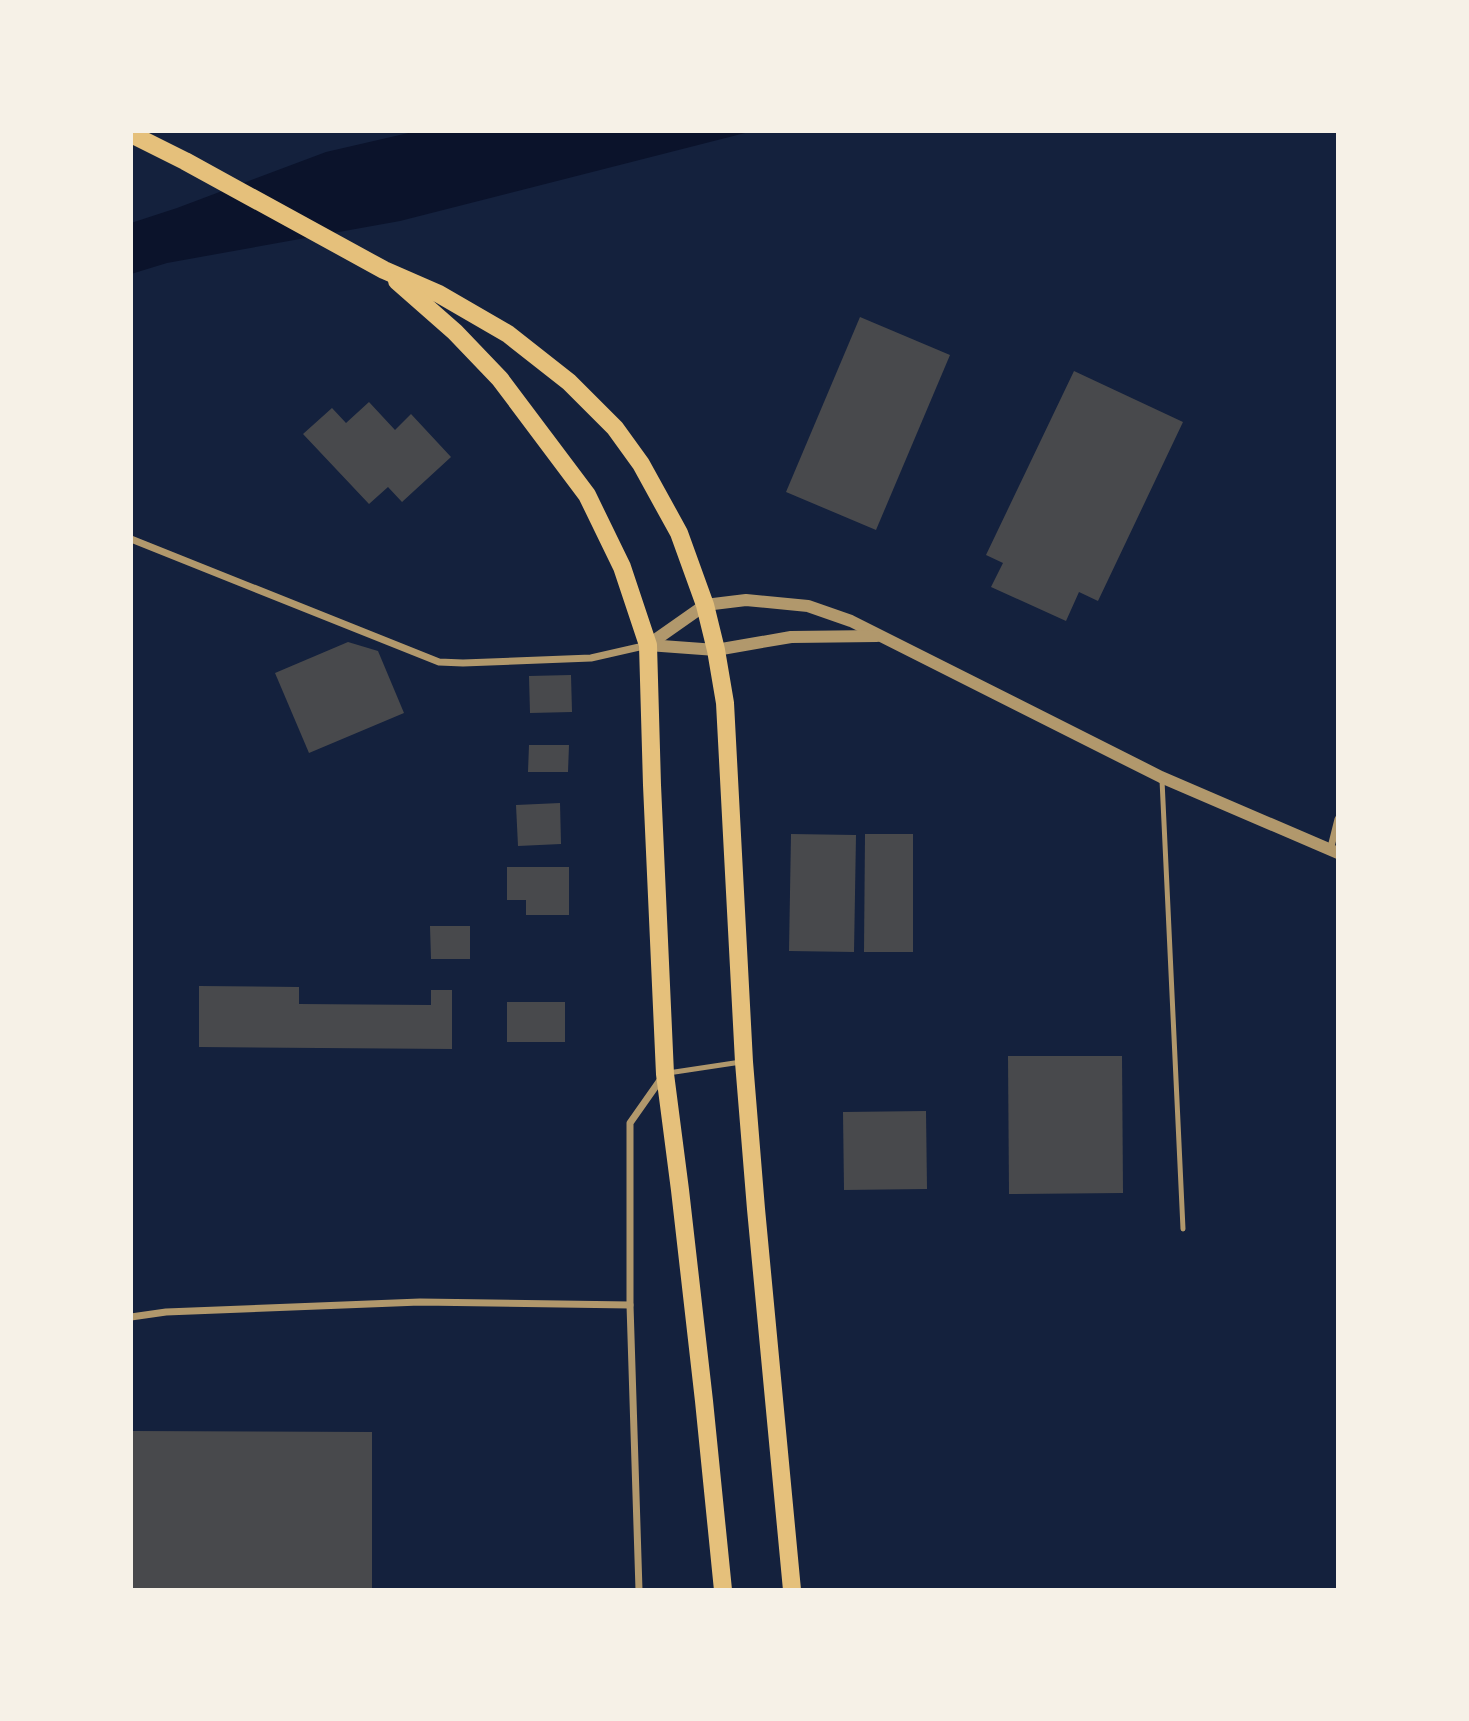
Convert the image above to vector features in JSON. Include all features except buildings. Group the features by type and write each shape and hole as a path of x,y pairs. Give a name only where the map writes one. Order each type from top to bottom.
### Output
{"main road":[{"path":"131,134 384,270 439,294 509,334 569,382 615,428 640,464 679,533 705,605 725,704 744,1062 792,1590"},
{"path":"384,270 455,332 500,379 587,495 622,567 648,645 665,1074 701,1374 723,1590"}],"street":[{"path":"131,539 439,662 591,658 648,645 716,650 790,637 881,636"},
{"path":"648,645 705,605 746,600 808,606 851,621 1161,777 1334,852 1338,819"},
{"path":"639,1590 629,1305 629,1123 665,1074"},
{"path":"131,1317 166,1312 420,1302 629,1305"}],"lane":[{"path":"1161,777 1183,1229"},
{"path":"665,1074 744,1062"}],"water":[{"path":"417,131 753,131 400,221 167,263 131,274 131,223 326,152"}]}
